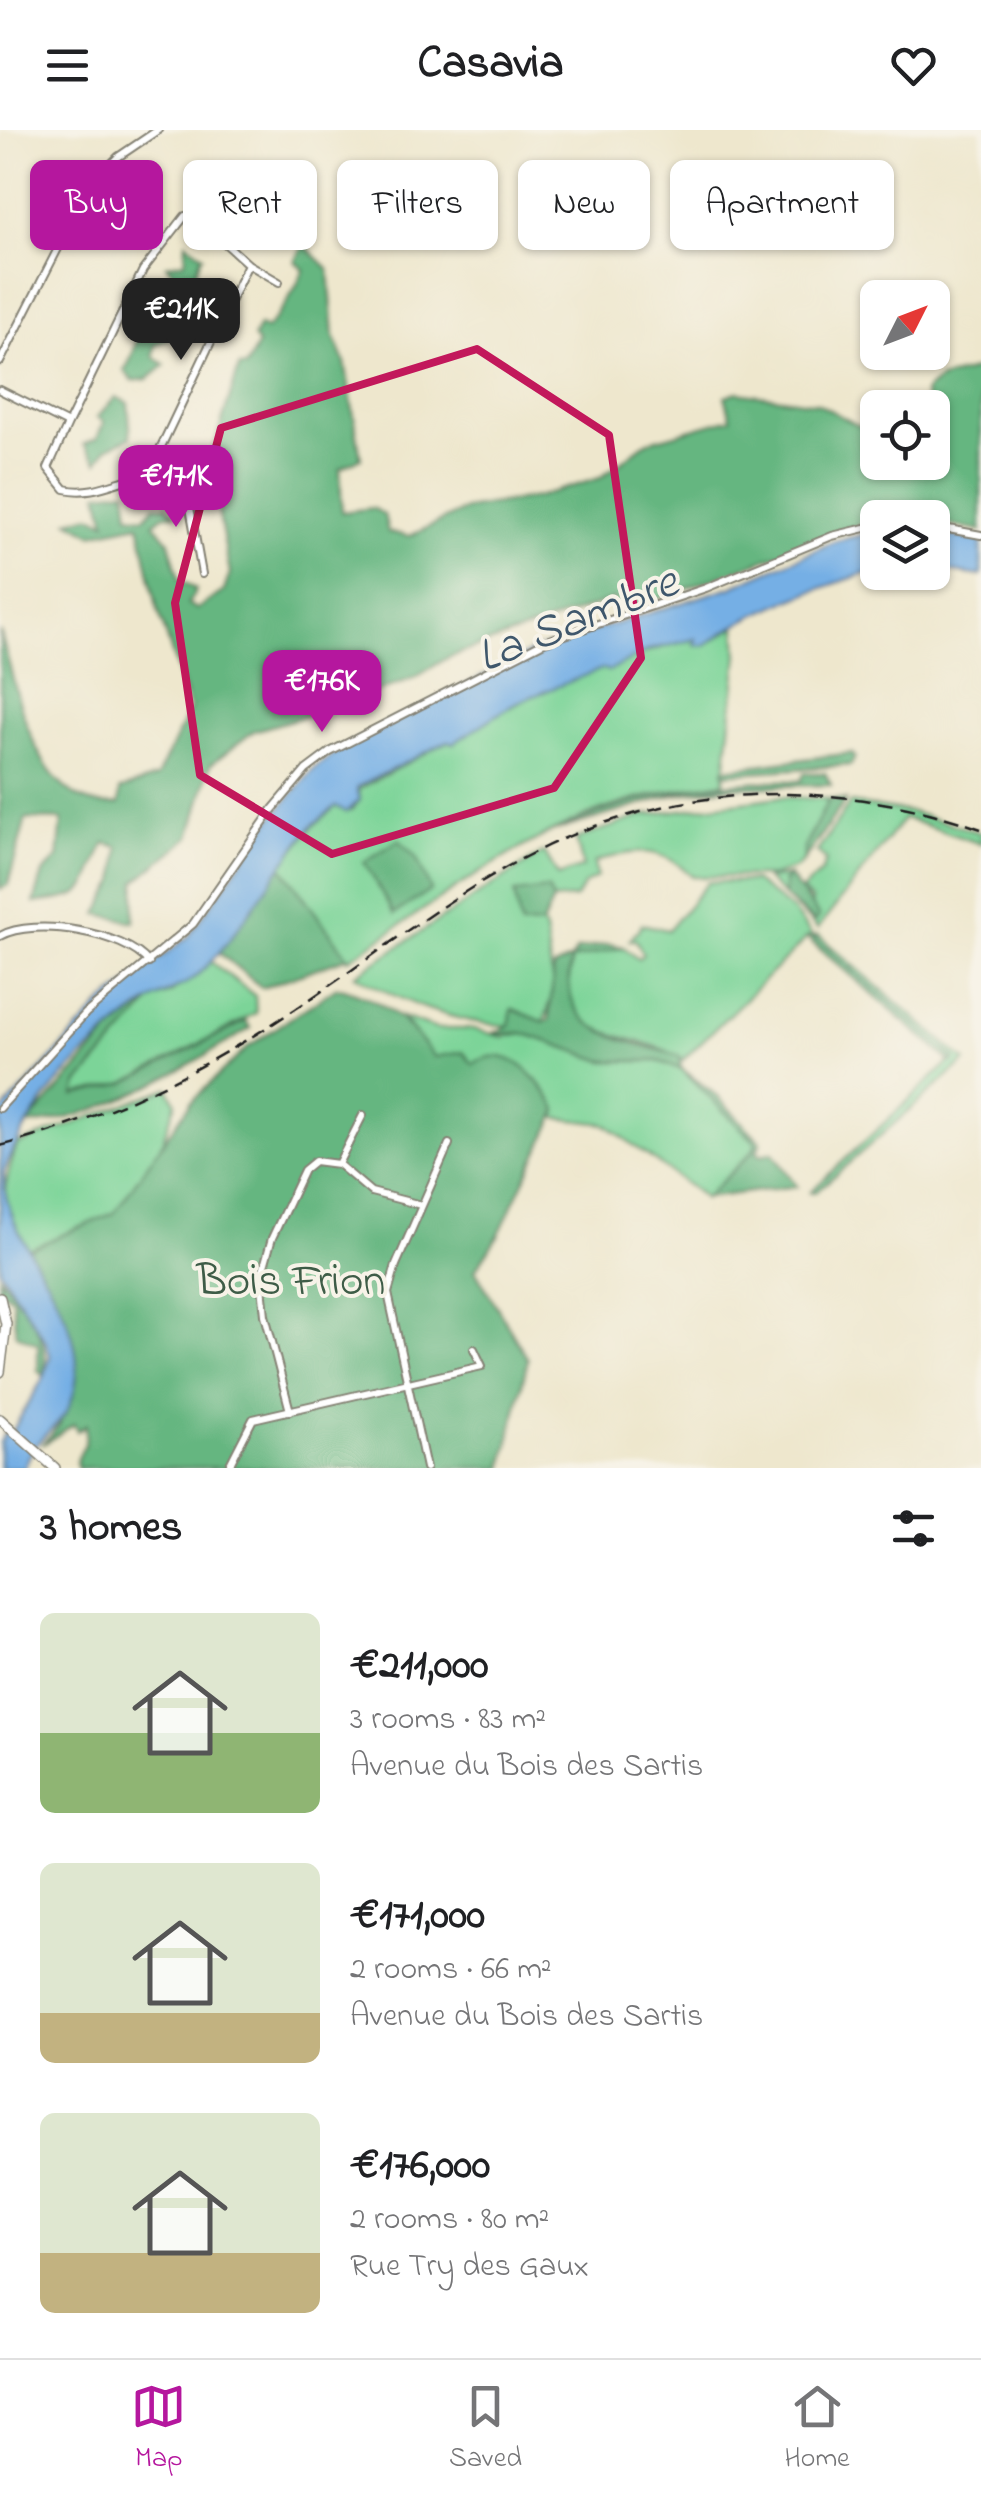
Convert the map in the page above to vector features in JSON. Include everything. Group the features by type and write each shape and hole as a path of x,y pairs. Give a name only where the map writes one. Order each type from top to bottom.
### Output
{"main road":[{"path":"0,1298 6,1324 0,1372"},
{"path":"0,1420 55,1468"}],"street":[{"path":"0,362 91,184 118,157 158,130"},
{"path":"202,574 185,494 177,482 149,472 100,489 65,489 48,468 144,270 176,224 186,216 196,218 248,264 279,282"},
{"path":"149,472 248,264"},
{"path":"0,390 68,424"},
{"path":"0,1108 86,1013 193,924 273,809 318,760 499,663 584,626 730,580 832,536 860,529"},
{"path":"950,529 981,535"},
{"path":"0,936 26,926 48,926 118,943 135,950 149,963"},
{"path":"338,1164 363,1115"},
{"path":"426,1468 388,1293 449,1144"},
{"path":"290,1411 265,1315 262,1268 304,1170 315,1161 338,1164 371,1192 421,1205"},
{"path":"228,1468 249,1422 482,1366 474,1350"}],"highlighted area":[{"path":"477,349 609,435 641,658 554,788 332,854 200,775 175,603 221,428"}],"green space":[{"path":"186,250 196,250 203,255 187,318 178,332 155,345 153,356 165,365 148,379 132,381 124,370 141,332 169,289 174,273 166,265 185,261"},
{"path":"301,250 309,250 329,269 334,336 345,362 361,458 340,469 342,512 372,508 384,514 388,532 410,536 466,509 537,497 600,478 647,442 731,418 725,396 737,392 817,403 860,427 860,480 950,480 950,390 926,390 940,379 981,368 981,531 950,525 950,500 860,500 860,525 616,613 614,599 449,657 416,677 343,705 254,731 211,764 190,837 136,881 134,922 98,914 116,881 119,847 105,843 84,889 68,898 34,903 43,873 58,858 62,820 26,819 8,885 0,889 0,631 35,745 49,770 68,790 91,802 119,804 120,790 157,777 190,709 157,607 139,524 92,534 69,521 91,515 106,522 99,493 126,490 129,515 145,517 155,505 167,506 175,514 165,514 154,523 169,541 179,579 196,590 188,604 197,609 224,591 230,573 209,464 239,367 246,367 258,344 253,338 259,326 266,329 282,309 304,270 295,261"},
{"path":"116,397 128,403 131,437 107,448 98,462 84,444 97,438 104,422 97,417"},
{"path":"736,626 738,656 724,782 627,802 563,826 470,879 349,959 281,866 313,826 336,806 351,810 360,800 359,789 448,741 454,743 509,708 570,679 633,656 696,638 705,645"},
{"path":"852,753 855,757 851,765 724,774 724,769"},
{"path":"804,773 825,773 831,785 729,787 674,795 551,832 642,799 705,786 801,781"},
{"path":"779,797 829,799 804,848 804,860 796,868 773,876 693,877 670,859 634,852 594,863 597,877 584,885 576,898 553,900 547,889 521,925 542,925 545,931 554,991 544,1022 513,1009 509,1026 448,1015 410,1002 355,975 544,852 558,876 583,867 576,839 644,815"},
{"path":"829,799 846,800 804,860 804,848"},
{"path":"850,803 911,812 981,833 981,844 904,818 818,929 766,879 789,876 784,881 785,897 808,919 812,901 802,890 821,873 826,860 817,852"},
{"path":"399,840 416,857 431,890 394,914 364,862"},
{"path":"281,866 348,957 262,988 218,952"},
{"path":"789,876 819,916 815,922 784,897 784,881"},
{"path":"754,881 793,911 813,937 807,938 683,1060 603,1031 586,1022 575,1008 569,988 572,959 624,947 638,959 643,954 636,940 630,940 642,924 668,930 708,882"},
{"path":"548,889 553,900 542,925 521,926 514,893"},
{"path":"818,935 966,1061 817,1191 809,1193 954,1058 813,937"},
{"path":"814,937 955,1058 952,1063 807,938"},
{"path":"608,944 624,947 571,960 569,985 574,1004 584,1019 618,1038 680,1056 681,1068 717,1096 761,1142 757,1151 761,1155 772,1152 797,1186 705,1198 753,1151 756,1143 681,1069 658,1061 604,1061 523,1033 492,1034 509,1026 512,1009 544,1022 549,1020 554,967 571,959 577,950"},
{"path":"210,961 255,996 256,1013 126,1083 74,1095 78,1084 153,999 171,993"},
{"name":"Bois Frion","path":"337,987 369,998 393,1013 434,1057 463,1052 473,1064 487,1058 512,1060 534,1077 558,1110 498,1236 475,1270 528,1359 503,1468 78,1468 76,1462 85,1444 86,1425 77,1431 74,1424 42,1445 60,1424 74,1344 62,1317 20,1253 114,1213 191,1102 248,1047"},
{"path":"153,999 78,1084 75,1095 125,1083 246,1021 251,1028 115,1102 86,1113 27,1125 109,1033"},
{"path":"402,1017 437,1029 474,1029 503,1037 523,1033 604,1061 658,1061 681,1069 756,1143 753,1151 705,1198 605,1124 556,1118 558,1110 548,1095 524,1070 473,1064 463,1052 434,1057"},
{"path":"168,1088 176,1102 159,1151 114,1213 20,1253 5,1199 17,1145"},
{"path":"0,1276 40,1335 45,1361 43,1375 38,1371 38,1344 16,1334 12,1298 0,1290"}],"water":[{"name":"La Sambre","path":"860,535 860,576 767,609 705,645 695,645 696,639 650,650 609,671 602,669 515,703 454,743 448,741 357,788 360,800 346,812 336,806 313,825 203,970 123,1021 62,1078 29,1123 4,1172 7,1199 17,1226 61,1307 72,1336 77,1365 73,1396 61,1419 33,1449 24,1468 0,1468 0,1443 5,1433 10,1435 45,1375 50,1356 45,1340 0,1270 0,1114 103,1003 189,936 274,815 315,768 342,748 536,649 731,587 836,541"},
{"path":"950,535 981,541 981,576 950,571"}],"railway":[{"path":"0,1146 116,1107 225,1053 496,873 581,831 637,813 751,795 867,800 981,829"}]}
